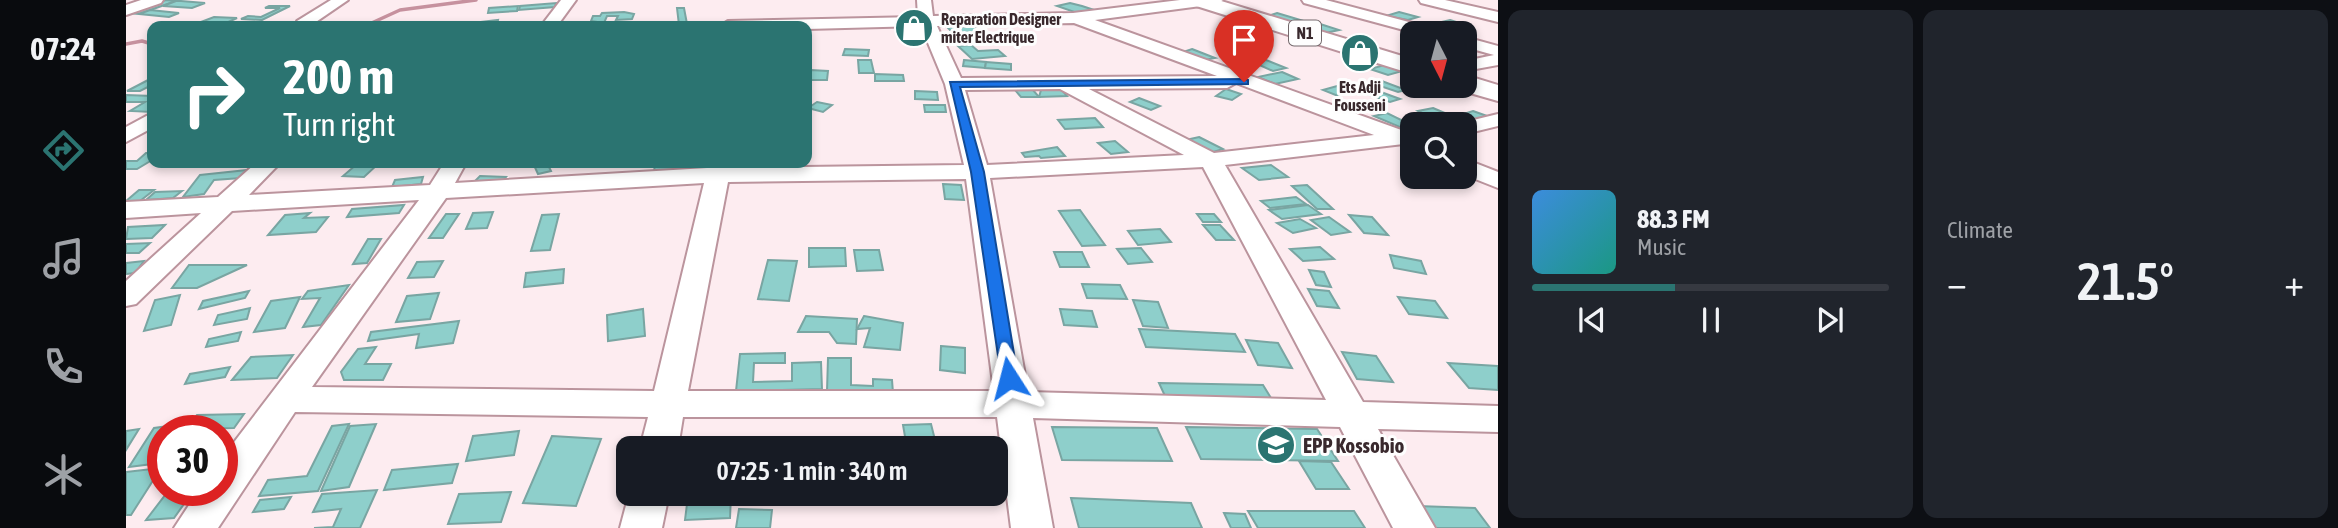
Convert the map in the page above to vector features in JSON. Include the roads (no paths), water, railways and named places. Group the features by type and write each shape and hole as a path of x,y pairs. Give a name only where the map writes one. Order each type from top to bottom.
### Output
{"highway":[{"name":"N1","path":"1206,1 1400,63"},
{"path":"1477,87 1498,93"}],"street":[{"path":"126,10 156,0"},
{"path":"308,21 341,0"},
{"path":"553,21 569,0"},
{"path":"1025,0 1400,137"},
{"path":"1309,0 1400,24"},
{"path":"1426,0 1498,17"},
{"path":"758,21 925,10 1073,18 1206,1"},
{"path":"925,10 954,84 977,172 1032,528"},
{"path":"1477,45 1498,51"},
{"path":"1477,64 1498,60"},
{"path":"954,84 1244,82"},
{"path":"1067,85 1211,160 1414,528"},
{"path":"1477,125 1498,120"},
{"path":"126,136 147,122"},
{"path":"126,210 438,192 718,169 977,172 1211,160 1400,141"},
{"path":"126,297 264,168"},
{"path":"238,466 438,192 452,168"},
{"path":"662,436 718,169"},
{"path":"1477,171 1498,181"},
{"path":"285,399 669,404 1012,404 1498,419"},
{"path":"195,528 210,506"},
{"path":"641,528 646,506"}],"waterway":[{"path":"376,21 400,10 476,0"},
{"path":"126,44 147,42"}],"place":[{"name":"Reparation Designer miter Electrique","path":"914,28"},
{"name":"Ets Adji Fousseni","path":"1360,53"},
{"name":"EPP Kossobio","path":"1276,445"}]}
